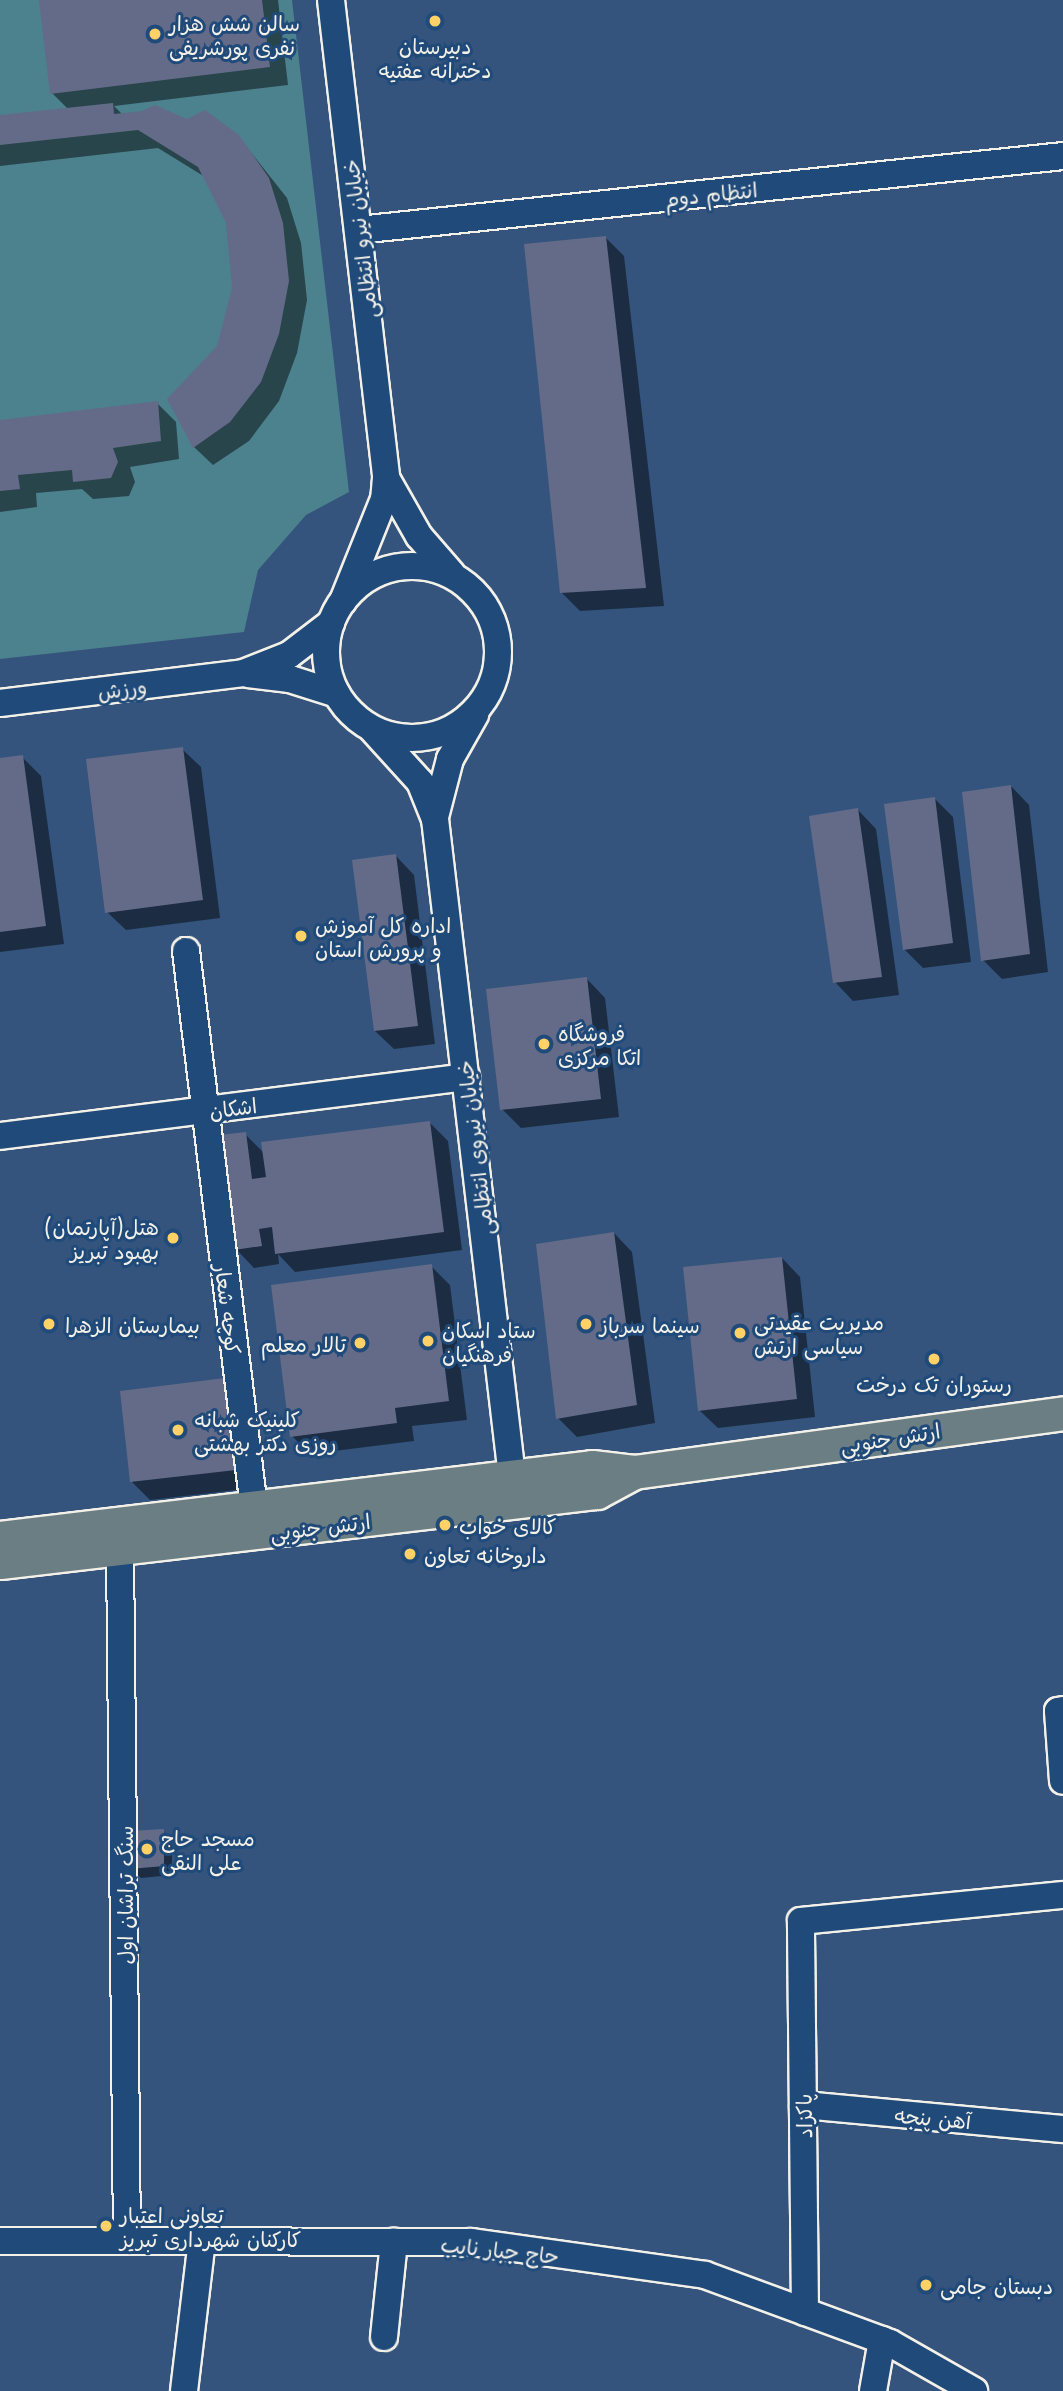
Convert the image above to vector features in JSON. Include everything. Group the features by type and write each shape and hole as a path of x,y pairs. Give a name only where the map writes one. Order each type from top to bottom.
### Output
{"main road":[{"name":"ارتش جنوبی","path":"0,1538 592,1467 634,1472 1063,1413"},
{"name":"ارتش جنوبی","path":"0,1562 597,1492 634,1472"}],"street":[{"name":"خیابان نیرو انتظامی","path":"331,0 386,478 384,499 337,612"},
{"name":"انتظام دوم","path":"358,230 1063,156"},
{"name":"خیابان نیرو انتظامی","path":"386,478 419,536 453,575"},
{"path":"405,565 453,575 480,600 496,633 494,681 482,703 454,727 419,738 372,729 337,694 328,671 337,612 360,583 405,565"},
{"name":"ورزش","path":"243,673 289,655 337,612"},
{"name":"ورزش","path":"0,703 243,673 290,679 337,694"},
{"name":"خیابان نیروی انتظامی","path":"435,819 450,759 482,703"},
{"name":"خیابان نیروی انتظامی","path":"372,729 420,782 435,819 512,1476"},
{"name":"کوچه شعار","path":"186,951 254,1508"},
{"name":"اشکان","path":"0,1136 466,1077"},
{"name":"سنگ تراشان اول","path":"120,1549 127,2241"},
{"path":"1063,1710 1058,1711 1063,1781"},
{"name":"پاکزاد","path":"805,2312 801,1921 1063,1895"},
{"name":"آهن پنجه","path":"803,2105 1063,2129"},
{"name":"حاج جبار نایب","path":"0,2241 471,2242 705,2275 882,2340 975,2391"},
{"path":"184,2391 202,2241"},
{"path":"384,2337 394,2242"},
{"path":"873,2391 882,2340"}],"green space":[{"path":"0,0 292,0 349,492 306,515 258,570 244,632 0,659"}],"building":[{"name":"سالن شش هزار نفری پورشریفی","path":"39,0 262,0 270,67 50,94"},
{"path":"113,103 114,114 142,111 155,105 187,119 205,110 239,135 269,178 283,223 289,281 279,334 261,382 230,422 193,448 167,399 217,346 232,288 226,223 198,167 138,130 0,145 0,115"},
{"path":"606,236 646,588 560,593 524,244"},
{"path":"158,401 161,441 113,448 118,462 111,478 73,482 72,470 18,475 20,489 0,491 0,420"},
{"path":"183,747 203,900 105,913 86,759"},
{"path":"23,755 46,926 0,932 0,758"},
{"path":"1011,785 1030,954 981,961 962,792"},
{"path":"935,797 953,943 903,950 884,804"},
{"path":"858,808 882,977 833,983 809,816"},
{"path":"396,854 418,1026 374,1031 352,860"},
{"name":"فروشگاه اتکا مرکزی","path":"587,977 601,1099 500,1110 486,989"},
{"path":"430,1121 444,1232 275,1254 272,1227 259,1229 262,1246 234,1250 220,1135 246,1132 252,1179 266,1177 261,1142"},
{"name":"سینما سرباز","path":"614,1232 637,1405 556,1419 536,1244"},
{"name":"مدیریت عقیدتی سیاسی ارتش","path":"782,1257 797,1399 698,1411 683,1267"},
{"name":"تالار معلم","path":"432,1264 449,1401 395,1408 397,1423 290,1437 271,1285"},
{"name":"کلینیک شبانه روزی دکتر بهشتی","path":"225,1378 236,1470 130,1482 120,1391"},
{"name":"مسجد حاج علی النقی","path":"164,1829 164,1866 130,1869 130,1831"}],"place":[{"name":"دبیرستان دخترانه عفتیه","path":"435,21"},
{"name":"سالن شش هزار نفری پورشریفی","path":"155,34"},
{"name":"اداره کل آموزش و پرورش استان","path":"301,936"},
{"name":"فروشگاه اتکا مرکزی","path":"544,1044"},
{"name":"هتل(آپارتمان) بهبود تبریز","path":"173,1238"},
{"name":"بیمارستان الزهرا","path":"49,1324"},
{"name":"سینما سرباز","path":"586,1324"},
{"name":"مدیریت عقیدتی سیاسی ارتش","path":"740,1333"},
{"name":"ستاد اسکان فرهنگیان","path":"428,1341"},
{"name":"تالار معلم","path":"360,1343"},
{"name":"رستوران تک درخت","path":"934,1359"},
{"name":"کلینیک شبانه روزی دکتر بهشتی","path":"178,1430"},
{"name":"کالای خواب","path":"445,1525"},
{"name":"داروخانه تعاون","path":"410,1554"},
{"name":"مسجد حاج علی النقی","path":"147,1849"},
{"name":"تعاونی اعتبار کارکنان شهرداری تبریز","path":"106,2226"},
{"name":"دبستان جامی","path":"926,2285"}]}
